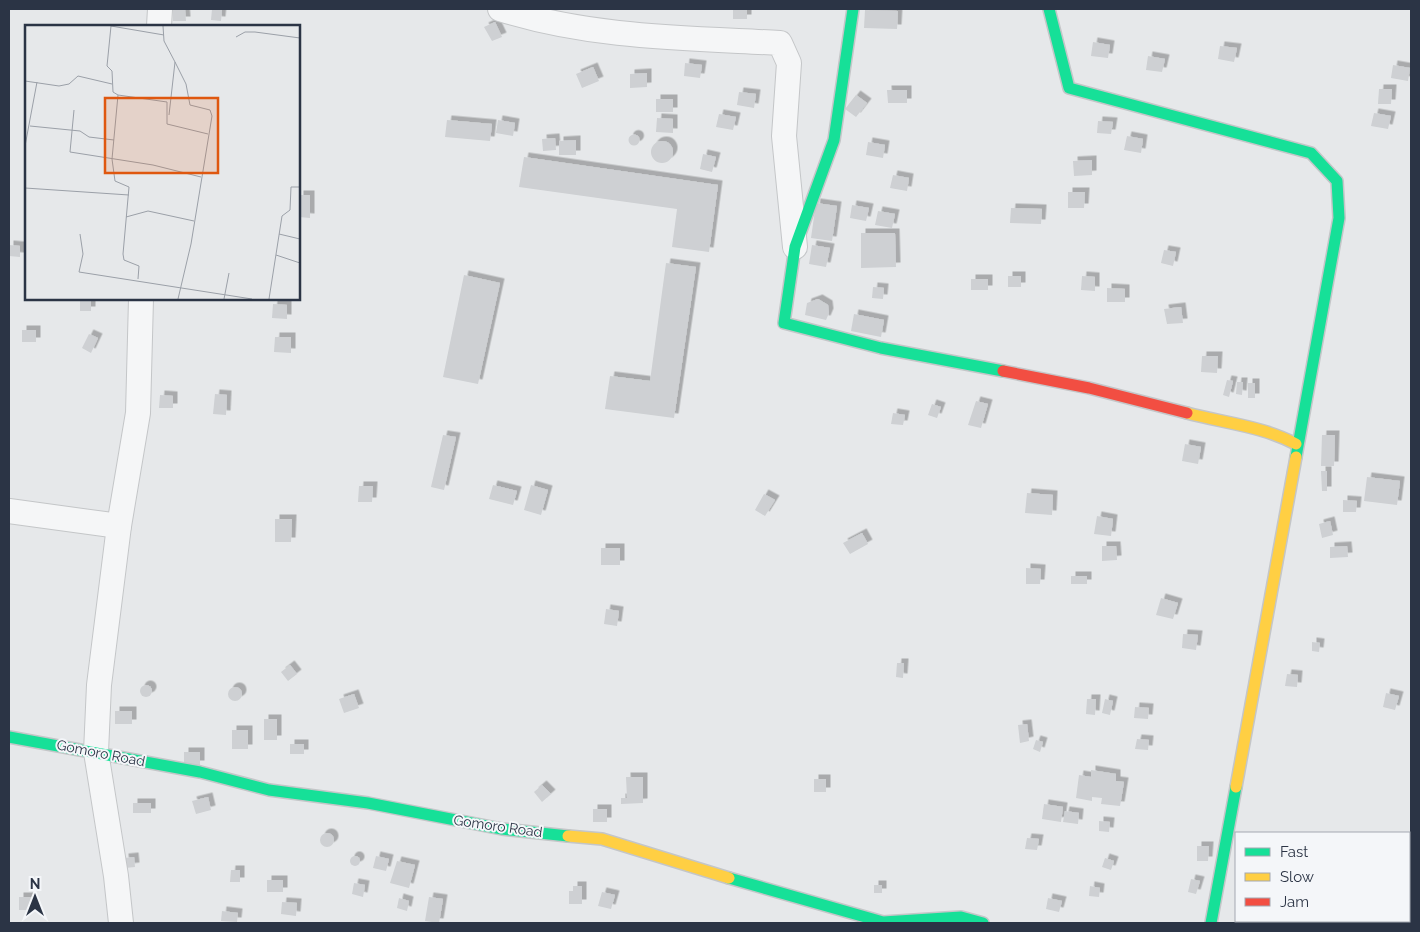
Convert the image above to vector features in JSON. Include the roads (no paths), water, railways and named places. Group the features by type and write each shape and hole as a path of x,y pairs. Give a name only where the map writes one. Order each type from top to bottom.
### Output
{"street":[{"path":"159,25 160,9"},
{"path":"500,9 539,21 623,35 780,43 789,63 784,136 795,248"},
{"path":"853,9 834,140 795,248 784,323 881,348 1089,388 1228,424 1258,428 1281,436 1296,444"},
{"path":"1049,9 1069,88 1311,153 1337,182 1340,218 1296,444 1211,923"},
{"path":"121,923 116,876 96,752 99,684 119,526 138,413 141,300"},
{"path":"9,511 119,526"},
{"name":"Gomoro Road","path":"9,736 200,772 269,790 368,802 502,830 602,838 782,894 883,922 961,917 982,923"}]}
